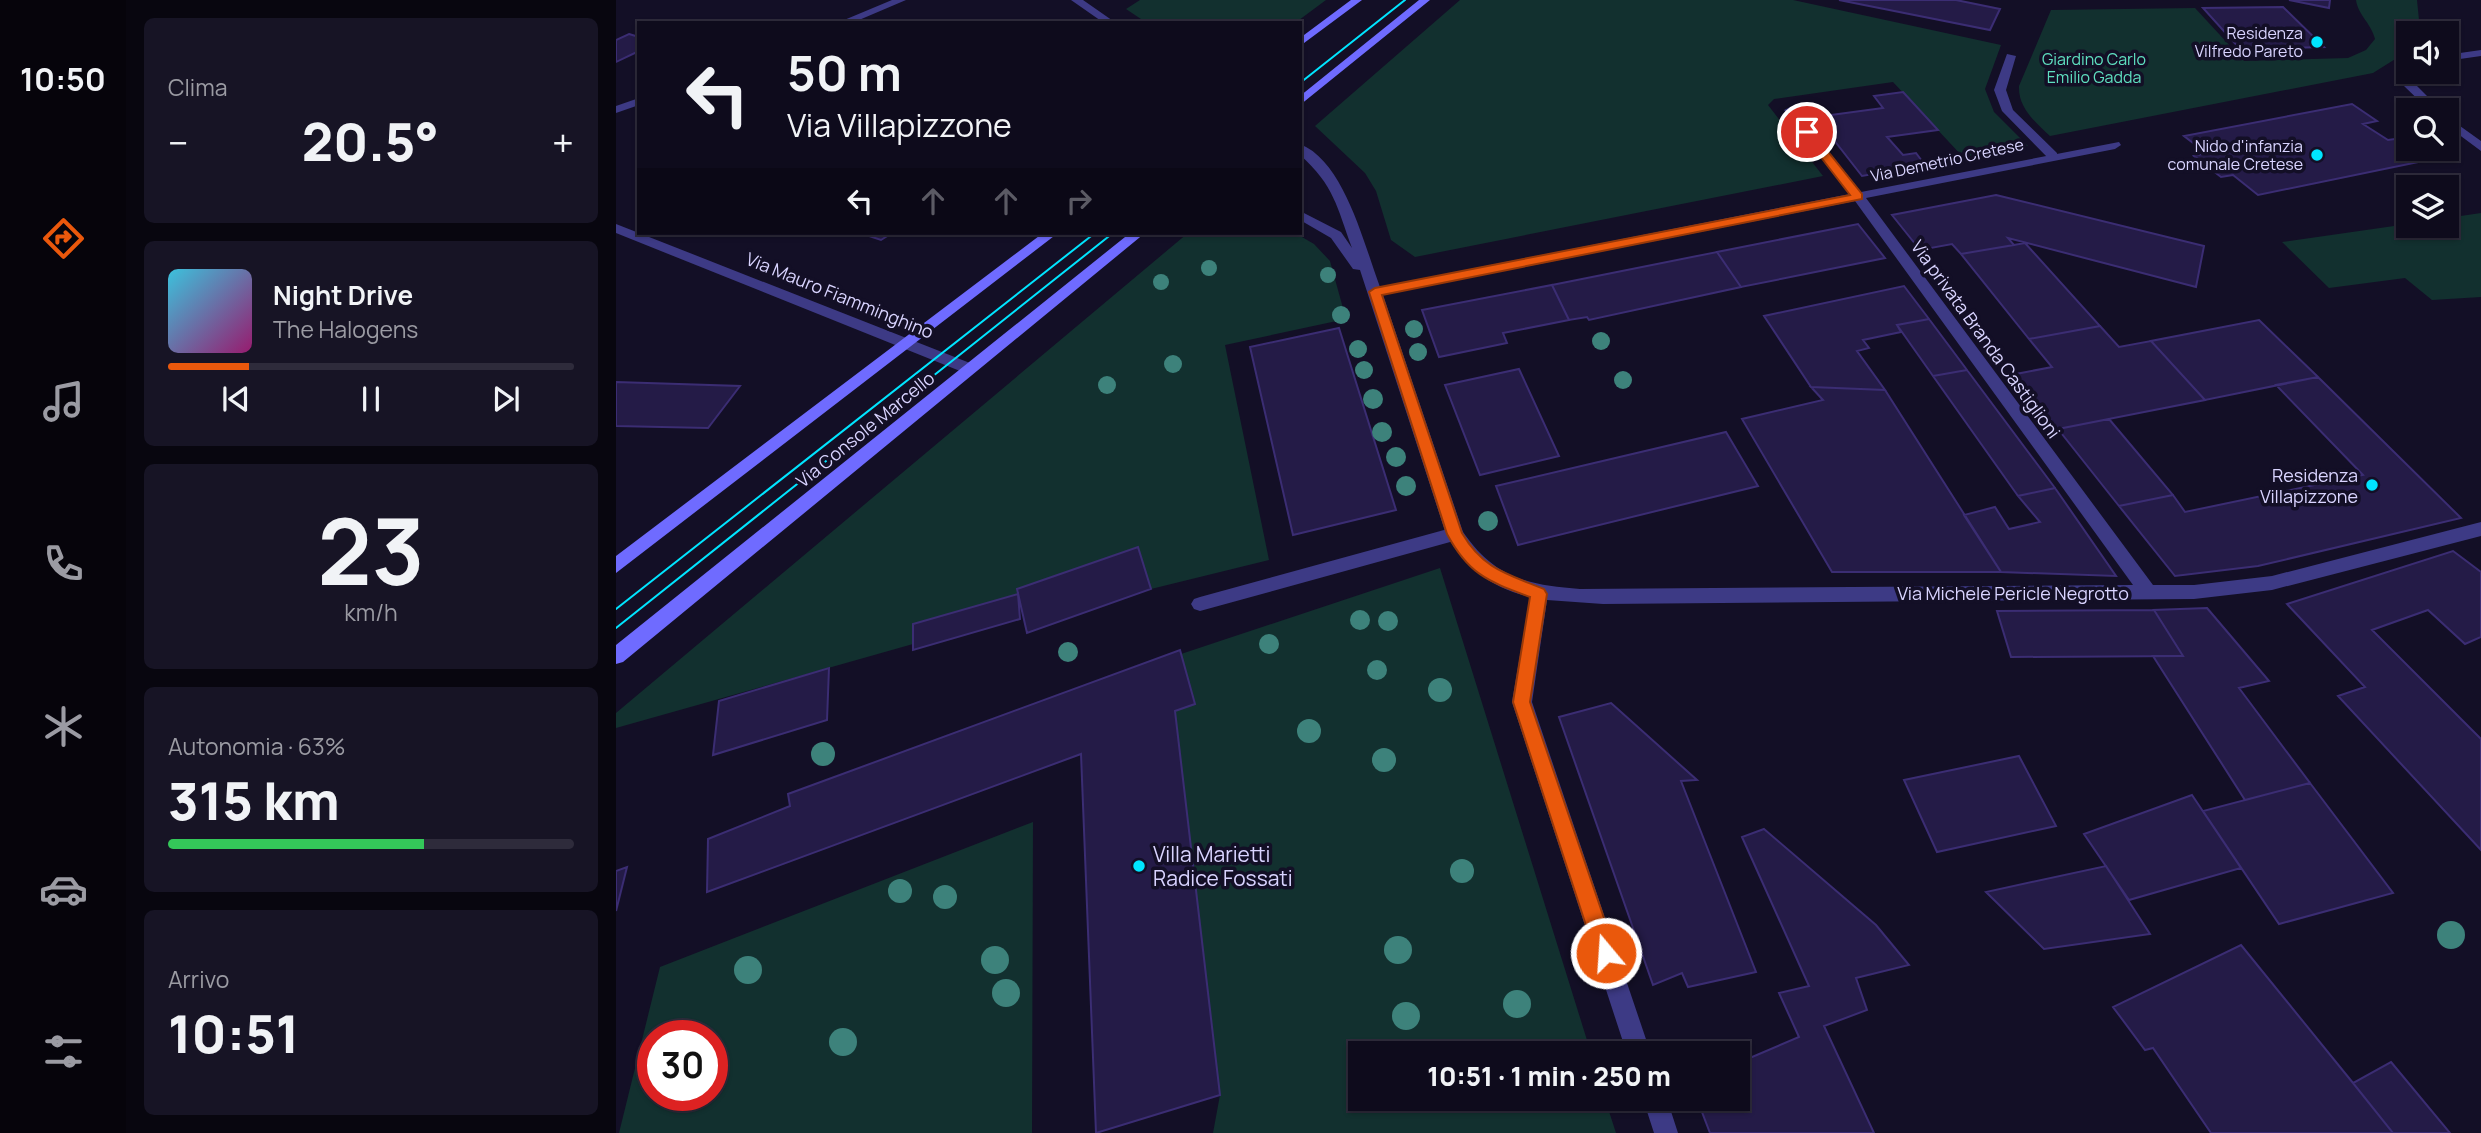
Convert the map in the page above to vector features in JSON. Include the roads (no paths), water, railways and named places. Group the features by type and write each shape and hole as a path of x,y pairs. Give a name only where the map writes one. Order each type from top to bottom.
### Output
{"main road":[{"path":"1302,41 1357,0"},
{"path":"1302,100 1425,0"},
{"path":"616,566 1048,235"},
{"name":"Via Console Marcello","path":"616,656 1133,237"}],"street":[{"path":"847,21 901,0"},
{"path":"1076,0 1108,21"},
{"path":"2459,56 2481,53"},
{"path":"2011,56 2000,90 2008,111 2053,156"},
{"path":"2408,84 2423,98"},
{"path":"616,110 637,102"},
{"name":"Via privata Branda Castiglioni","path":"1790,110 1858,197 2148,592"},
{"path":"2459,129 2481,147"},
{"name":"Via Demetrio Cretese","path":"1375,292 2115,145"},
{"path":"1302,150 1326,171 1338,192 1375,292"},
{"path":"1302,216 1336,235 1375,292"},
{"name":"Via Mauro Fiamminghino","path":"616,228 908,342 970,369"},
{"name":"Via Michele Pericle Negrotto","path":"1375,292 1455,534 1468,557 1487,573 1539,594 1617,597 2194,592 2272,583 2481,529"},
{"path":"1200,604 1455,534"},
{"path":"1539,594 1521,702 1635,1041"},
{"path":"1659,1111 1666,1133"}],"tram line":[{"path":"1302,81 1405,0"},
{"path":"616,609 1092,235"},
{"path":"616,628 1110,235"}],"place":[{"name":"Residenza Vilfredo Pareto","path":"2317,42"},
{"name":"Nido d'infanzia comunale Cretese","path":"2317,155"},
{"name":"Residenza Villapizzone","path":"2372,485"},
{"name":"Villa Marietti Radice Fossati","path":"1139,866"}],"park label":[{"name":"Giardino Carlo Emilio Gadda","path":"2094,68"}]}
